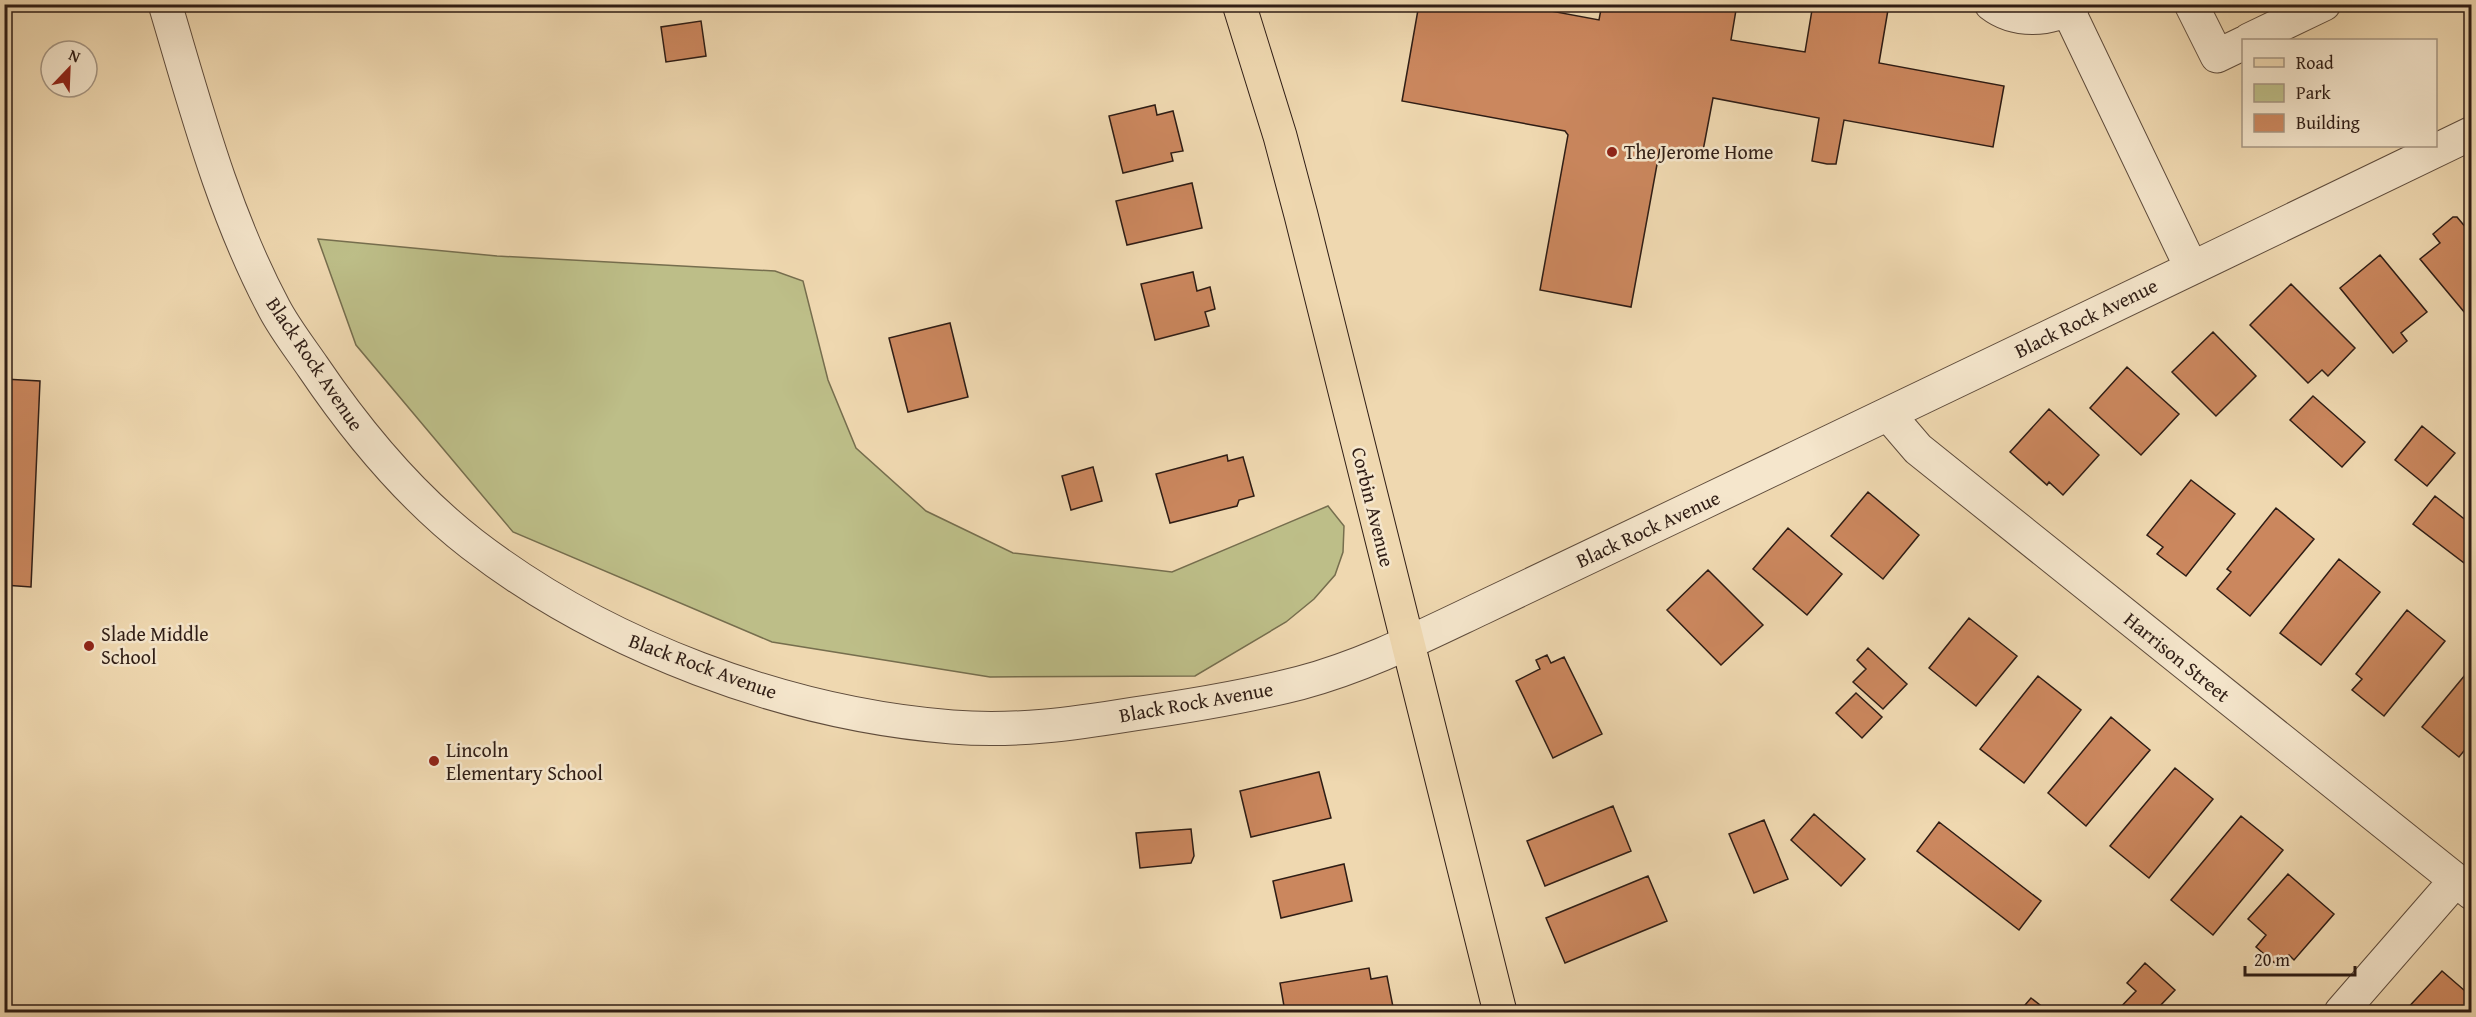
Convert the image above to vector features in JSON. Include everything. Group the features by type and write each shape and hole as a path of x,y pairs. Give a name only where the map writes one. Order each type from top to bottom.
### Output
{"main road":[{"name":"Corbin Avenue","path":"1239,4 1280,136 1500,1012"}],"street":[{"name":"Black Rock Avenue","path":"165,4 218,183 244,248 278,316 347,417 400,478 469,542 547,596 611,632 731,680 830,709 957,728 1046,728 1243,696 1307,681 1347,668 1408,643 2192,267 2468,138"},
{"path":"1991,4 1998,10 2021,17 2045,17 2071,7 2192,267"},
{"path":"2191,4 2217,56 2242,44"},
{"path":"2251,39 2324,4"},
{"name":"Harrison Street","path":"1888,414 1918,449 2463,887"},
{"path":"2341,1012 2463,887"}],"green space":[{"path":"318,239 497,256 775,271 803,281 828,380 856,448 926,511 1013,553 1172,572 1328,506 1344,526 1343,552 1335,575 1314,599 1286,622 1195,676 990,677 772,642 513,532 356,345"}],"building":[{"name":"The Jerome Home","path":"1419,4 1513,4 1599,20 1602,4 1737,4 1731,40 1805,52 1813,4 1889,4 1879,63 2004,86 1993,147 1844,120 1836,164 1827,164 1812,161 1819,118 1713,98 1702,156 1660,148 1631,307 1540,290 1568,135 1565,131 1402,101"},
{"path":"701,21 706,56 666,62 661,27"},
{"path":"1155,105 1157,115 1173,111 1183,151 1171,153 1173,161 1123,173 1109,116"},
{"path":"1192,183 1202,228 1127,245 1116,201"},
{"path":"2453,217 2457,217 2472,235 2472,308 2465,313 2420,259 2440,243 2433,234"},
{"path":"2380,255 2427,312 2401,333 2407,341 2393,353 2340,288"},
{"path":"1193,272 1197,291 1210,287 1215,309 1205,312 1209,326 1155,340 1141,284"},
{"path":"2291,284 2355,348 2328,376 2322,370 2308,383 2250,325"},
{"path":"950,323 968,397 908,412 889,338"},
{"path":"2213,332 2256,376 2216,416 2172,372"},
{"path":"2127,367 2179,414 2141,455 2090,408"},
{"path":"4,379 40,381 31,587 4,585"},
{"path":"2313,396 2365,442 2342,467 2290,420"},
{"path":"2049,409 2099,455 2063,495 2049,482 2047,485 2010,452"},
{"path":"2422,426 2455,453 2427,486 2395,460"},
{"path":"1227,455 1228,461 1243,457 1254,496 1239,500 1237,506 1170,523 1156,474"},
{"path":"1093,467 1102,501 1071,510 1062,476"},
{"path":"2191,480 2235,514 2186,576 2157,554 2163,547 2147,535"},
{"path":"1868,492 1919,535 1883,579 1831,536"},
{"path":"2435,496 2472,525 2472,569 2413,524"},
{"path":"2276,508 2314,539 2250,616 2217,589 2231,572 2227,569"},
{"path":"1788,528 1842,574 1807,615 1753,569"},
{"path":"2339,559 2380,592 2321,665 2280,633"},
{"path":"1708,570 1763,625 1721,665 1667,610"},
{"path":"2407,610 2445,641 2384,716 2352,690 2362,679 2356,674"},
{"path":"1969,618 2017,656 1976,706 1929,668"},
{"path":"1868,648 1907,684 1883,709 1853,682 1866,669 1857,660"},
{"path":"1547,655 1551,663 1564,657 1602,734 1553,758 1516,681 1540,669 1536,660"},
{"path":"2470,669 2472,741 2459,757 2422,727"},
{"path":"2038,676 2081,710 2024,783 1980,749"},
{"path":"1856,693 1882,717 1862,738 1836,713"},
{"path":"2111,717 2150,750 2086,826 2048,793"},
{"path":"2175,768 2213,799 2149,878 2110,846"},
{"path":"1319,772 1331,818 1251,837 1240,791"},
{"path":"1613,806 1631,851 1545,886 1527,841"},
{"path":"1814,814 1865,859 1841,886 1791,840"},
{"path":"2241,816 2283,850 2213,935 2171,900"},
{"path":"1764,820 1788,879 1754,893 1729,834"},
{"path":"1939,822 2041,901 2019,930 1917,851"},
{"path":"1191,829 1194,856 1191,863 1140,868 1136,833"},
{"path":"1344,864 1352,901 1281,918 1273,881"},
{"path":"2288,874 2334,914 2294,960 2289,955 2278,966 2256,947 2266,935 2248,919"},
{"path":"1648,876 1667,921 1565,963 1546,918"},
{"path":"2145,963 2175,990 2160,1006 2168,1012 2116,1012 2136,991 2127,983"},
{"path":"1369,968 1371,979 1387,976 1394,1012 1285,1012 1280,983"},
{"path":"2442,971 2472,997 2472,1012 2404,1012"},
{"path":"2031,998 2049,1012 2019,1012"}],"place":[{"name":"The Jerome Home","path":"1612,152"},
{"name":"Slade Middle School","path":"89,646"},
{"name":"Lincoln Elementary School","path":"434,761"}]}
